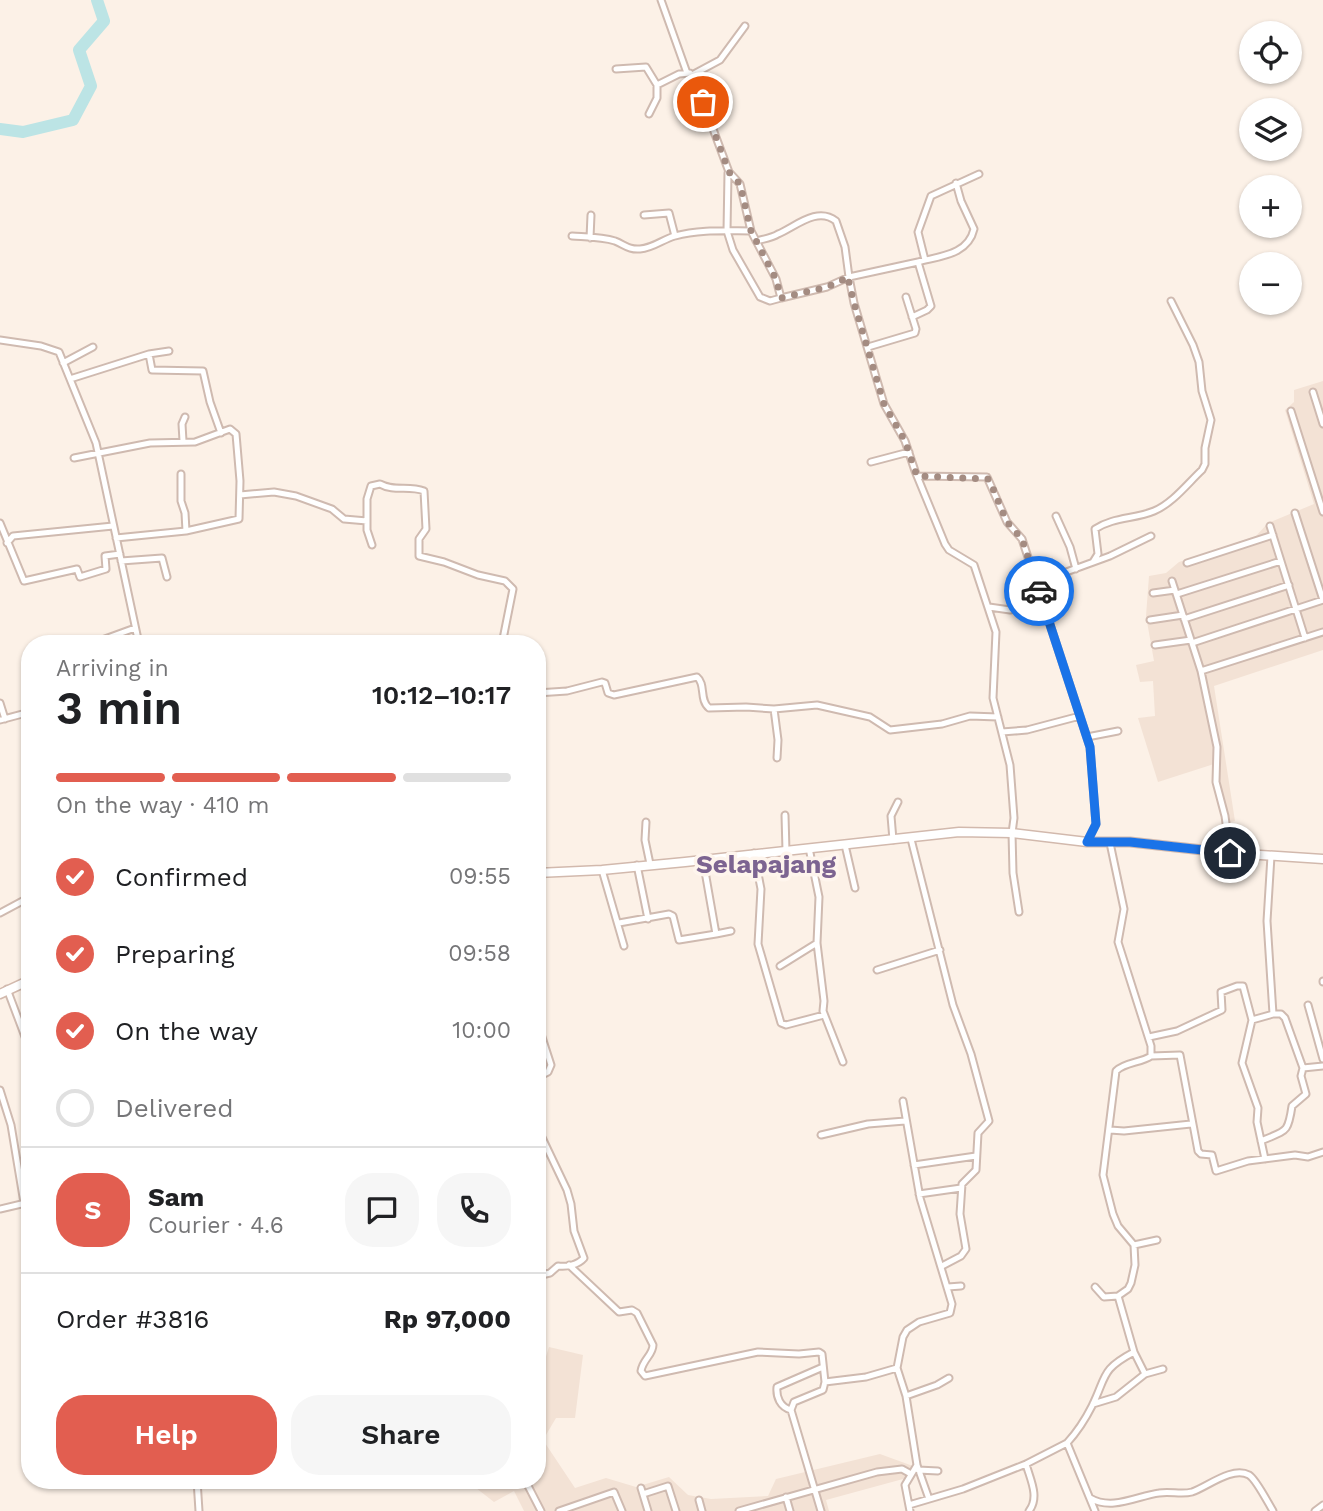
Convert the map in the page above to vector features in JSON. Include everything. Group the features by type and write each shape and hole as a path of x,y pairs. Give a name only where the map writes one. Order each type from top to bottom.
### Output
{"street":[{"path":"661,0 728,170 740,184 751,231 776,279 781,298"},
{"path":"657,85 678,74 689,74 720,60 745,26"},
{"path":"616,69 646,66 657,85 657,98 649,114"},
{"path":"728,170 727,231 733,250 760,297 770,301 827,287 849,277 958,252 974,234 974,229 956,183"},
{"path":"912,317 931,306 918,232 931,196 979,174"},
{"path":"644,215 669,213 675,236"},
{"path":"590,238 591,215"},
{"path":"756,241 780,234 802,219 827,216 836,221 845,247 854,303 884,404 905,441 945,544 949,550 974,565 996,632 993,698 1010,765 1014,818 1013,873 1018,912"},
{"path":"572,236 617,242 626,248 638,249 651,247 675,236 751,231"},
{"path":"868,347 915,333 906,297"},
{"path":"1093,562 1098,554 1095,529 1112,521 1162,507 1202,470 1205,464 1205,448 1212,420 1202,391 1193,345 1171,301"},
{"path":"0,340 41,346 59,352 98,453 137,635"},
{"path":"63,363 93,347"},
{"path":"70,379 149,354 169,351"},
{"path":"149,354 154,371 203,371 209,402 221,433"},
{"path":"1312,392 1323,424"},
{"path":"1291,411 1323,512"},
{"path":"183,441 182,424 185,417"},
{"path":"74,458 150,443 204,440 230,429 236,435 239,519 186,531 116,538"},
{"path":"871,462 909,452"},
{"path":"181,474 181,501 186,513 186,531"},
{"path":"917,476 989,479 1007,522 1022,539 1090,747 1096,824 1087,842"},
{"path":"372,545 367,530 367,499 371,486 380,484 389,489 418,488 424,491 426,529 419,540 419,556 508,583 513,593 504,635"},
{"path":"1315,486 1323,484"},
{"path":"240,495 274,492 285,494 332,509 344,519 368,521"},
{"path":"1155,645 1192,641 1323,600 1295,513"},
{"path":"1056,516 1070,547 1076,569"},
{"path":"0,523 24,581 78,569 80,577 106,569 105,556 162,558 167,578"},
{"path":"7,543 13,536 25,534 113,526"},
{"path":"1270,526 1306,638"},
{"path":"1187,563 1273,535"},
{"path":"1036,583 1076,569 1151,536"},
{"path":"1153,593 1176,592 1281,561"},
{"path":"1172,580 1201,671 1217,747 1216,782 1225,816 1230,853"},
{"path":"1150,620 1184,617 1289,585"},
{"path":"989,607 1010,610 1044,602"},
{"path":"116,635 135,628"},
{"path":"1201,671 1323,632"},
{"path":"546,692 567,691 602,682 605,683 608,693 614,695 697,677 701,681 704,704 709,708 774,709 817,705 870,717 890,730 942,724 970,716 998,717"},
{"path":"0,703 3,720 21,715"},
{"path":"774,709 777,758"},
{"path":"1002,732 1027,730 1080,716"},
{"path":"1087,737 1118,731"},
{"path":"893,841 891,816 898,802"},
{"path":"785,815 786,851"},
{"path":"646,822 645,841 650,864"},
{"path":"546,873 704,860 959,832 1012,833 1087,842 1130,842 1230,853 1323,859"},
{"path":"911,839 953,1005 971,1054 989,1121 978,1133 976,1170 961,1188 960,1214 965,1249 961,1256 943,1266"},
{"path":"1110,843 1124,909 1118,942 1149,1037 1151,1056"},
{"path":"845,845 855,888"},
{"path":"809,849 819,897 817,943 824,1015 843,1062"},
{"path":"754,853 761,889 758,944 781,1023 786,1025 824,1015"},
{"path":"1271,856 1267,921 1273,1014"},
{"path":"704,860 716,934"},
{"path":"637,865 648,919"},
{"path":"602,870 624,946"},
{"path":"0,913 21,902"},
{"path":"619,923 671,915 676,937 683,941 732,931"},
{"path":"780,966 817,943"},
{"path":"877,970 940,950"},
{"path":"21,984 3,992 21,1031"},
{"path":"1149,1037 1177,1031 1222,1010 1221,992 1242,986 1252,1020 1242,1063 1258,1108 1257,1122 1265,1159"},
{"path":"1308,1005 1323,1059"},
{"path":"1252,1020 1273,1014 1281,1014 1285,1018 1303,1068 1301,1076 1306,1094 1292,1106 1287,1129 1261,1141"},
{"path":"546,1050 551,1065 546,1073"},
{"path":"1096,1287 1104,1297 1118,1296 1128,1289 1134,1276 1134,1245 1118,1226 1103,1175 1118,1068 1151,1056 1180,1055 1191,1124 1199,1153 1212,1155 1216,1171 1248,1161 1295,1155 1308,1157 1323,1152"},
{"path":"1303,1068 1323,1066"},
{"path":"0,1090 21,1173"},
{"path":"903,1101 919,1194 943,1266 952,1304 950,1312 919,1322 907,1330 897,1368 906,1396 918,1467 929,1499"},
{"path":"821,1135 867,1124 905,1121"},
{"path":"1110,1130 1191,1124"},
{"path":"546,1146 568,1191 574,1231 584,1254 581,1262 558,1266 546,1274"},
{"path":"914,1165 976,1156"},
{"path":"919,1194 961,1188"},
{"path":"0,1209 21,1204"},
{"path":"1134,1245 1157,1240"},
{"path":"569,1265 619,1312 632,1310 637,1313 653,1345 653,1350 642,1362 641,1371 645,1376 758,1352 799,1354 818,1351 823,1367 824,1391 794,1402 791,1410 821,1511"},
{"path":"948,1287 961,1286"},
{"path":"1118,1296 1134,1352 1145,1374"},
{"path":"918,1467 905,1485 910,1509 929,1499 963,1489 1026,1464 1067,1443 1078,1431 1108,1371 1118,1361 1134,1352"},
{"path":"791,1410 779,1402 778,1385 823,1367"},
{"path":"825,1382 866,1377 897,1368"},
{"path":"1093,1404 1116,1396 1145,1374 1163,1369"},
{"path":"906,1396 949,1378"},
{"path":"1067,1443 1095,1511"},
{"path":"1026,1464 1035,1496 1034,1505 1029,1511"},
{"path":"918,1467 938,1471"},
{"path":"739,1511 762,1508 786,1497 877,1472 902,1469 911,1474"},
{"path":"1088,1497 1103,1504 1111,1504 1161,1493 1185,1493 1231,1474 1242,1474 1251,1476 1273,1511"},
{"path":"648,1511 642,1491 668,1486 676,1511"},
{"path":"198,1489 199,1511"},
{"path":"530,1489 541,1511"},
{"path":"559,1511 575,1508 614,1492 622,1511"},
{"path":"786,1497 790,1511"},
{"path":"699,1500 702,1511"},
{"path":"1315,1511 1323,1505"}],"shaded area":[{"path":"1323,381 1323,650 1214,686 1235,821 1222,824 1214,764 1158,782 1138,718 1155,716 1153,681 1140,682 1136,665 1154,661 1146,616 1149,576 1166,573 1179,562 1256,536 1268,523 1314,504 1285,410 1294,402 1294,390"},
{"path":"549,1347 583,1355 575,1418 556,1418 546,1435 546,1356"},
{"path":"546,1444 575,1488 606,1478 636,1487 669,1477 688,1495 711,1499 768,1496 776,1479 880,1454 921,1469 914,1476 826,1500 829,1511 524,1511 514,1491 494,1502 477,1489 546,1489"}],"waterway":[{"path":"0,129 23,132 73,120 91,86 79,50 104,21 97,0"}],"way so far":[{"path":"703,102 729,172 740,184 751,231 776,279 781,298 827,287 849,277 884,404 905,441 917,476 987,477 1007,522 1022,539 1039,591"}],"district":[{"name":"Selapajang","path":"766,864"}],"route":[{"path":"1039,591 1090,747 1096,824 1087,842 1130,842 1230,853"}]}
